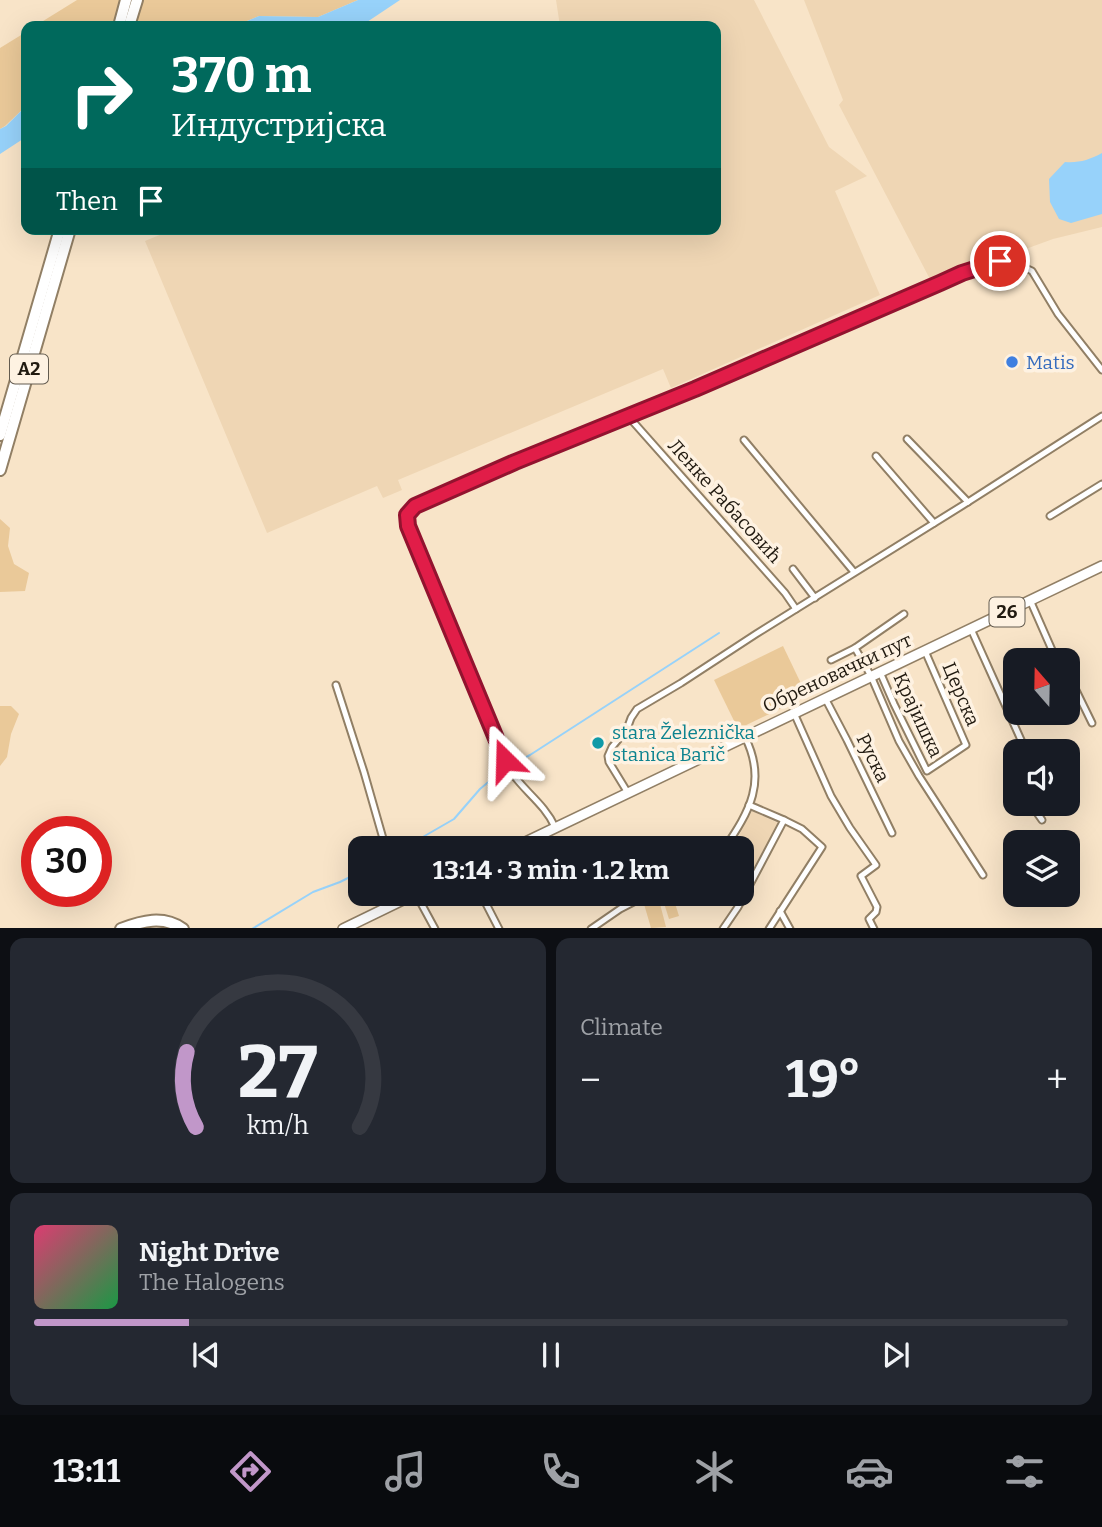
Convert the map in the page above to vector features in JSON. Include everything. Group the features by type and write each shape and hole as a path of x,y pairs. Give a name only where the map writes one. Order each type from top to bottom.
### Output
{"highway":[{"path":"120,21 126,0"},
{"path":"131,21 137,0"},
{"name":"A2","path":"0,470 54,265 59,235"},
{"name":"A2","path":"0,435 54,265 67,235"},
{"path":"124,928 147,921 162,920 182,928"}],"main road":[{"name":"Обреновачки пут","path":"537,836 1102,566"},
{"path":"345,928 384,906"}],"street":[{"path":"555,827 544,808 506,764 408,526 407,515 415,506 962,273 1000,261 1031,271 1058,314 1102,370"},
{"name":"Ленке Рабасовић","path":"628,416 785,593 796,609"},
{"path":"628,793 609,762 608,755 625,732 637,709 1102,416"},
{"path":"907,439 968,502"},
{"path":"744,440 854,572"},
{"path":"876,456 934,523"},
{"path":"1050,516 1102,484"},
{"path":"793,569 815,598"},
{"path":"1030,600 1051,648"},
{"path":"831,660 855,648 904,614"},
{"path":"971,629 1021,739"},
{"path":"855,648 876,674 899,741 984,875"},
{"name":"Церска","path":"925,651 966,745 927,772"},
{"name":"Крајишка","path":"876,674 894,704 927,772"},
{"path":"336,685 382,836"},
{"name":"Руска","path":"825,698 892,833"},
{"path":"1080,698 1092,723"},
{"path":"794,713 831,796 876,865 861,876 877,909 869,919 874,928"},
{"path":"732,836 749,805 755,785 754,758 745,737"},
{"path":"749,805 802,829 822,847 770,928"},
{"path":"1039,816 1042,820"},
{"path":"724,928 738,907 784,820"},
{"path":"423,906 434,928"},
{"path":"487,906 498,928"},
{"path":"592,928 626,906"},
{"path":"780,911 789,928"}],"shaded area":[{"path":"77,0 358,0 318,17 259,16 247,21 43,21"},
{"path":"556,0 754,0 829,147 867,176 835,191 880,295 671,388 663,369 398,480 402,490 383,498 377,486 267,533 145,241 160,235 721,235 721,21 559,21"},
{"path":"804,0 1102,0 1102,227 1053,239 932,283 839,105 843,100"},
{"path":"21,35 21,111 0,129 0,48"},
{"path":"0,519 10,528 8,546 14,564 29,573 25,591 0,592"},
{"path":"783,646 807,696 738,729 714,680"},
{"path":"0,706 11,706 19,714 11,734 7,757 0,766"},
{"path":"752,811 778,823 754,867 754,836 739,836"},
{"path":"645,906 661,906 666,927 651,928"},
{"path":"665,906 676,906 679,916 669,919"}],"water":[{"path":"358,0 400,0 368,21 247,21 259,16 318,17"},
{"path":"21,111 21,140 0,154 0,129"},
{"path":"1102,153 1102,214 1071,223 1059,219 1050,202 1049,179 1065,162 1093,158"}],"waterway":[{"path":"510,766 719,633"},
{"path":"425,836 454,819 480,789 505,768"},
{"path":"254,928 313,892 348,878"}],"place":[{"name":"Matis","path":"1012,362"},
{"name":"stara Železnička stanica Barič","path":"598,743"}],"route":[{"path":"505,760 408,526 407,515 410,510 515,462 695,389 962,273 1000,261"}]}
